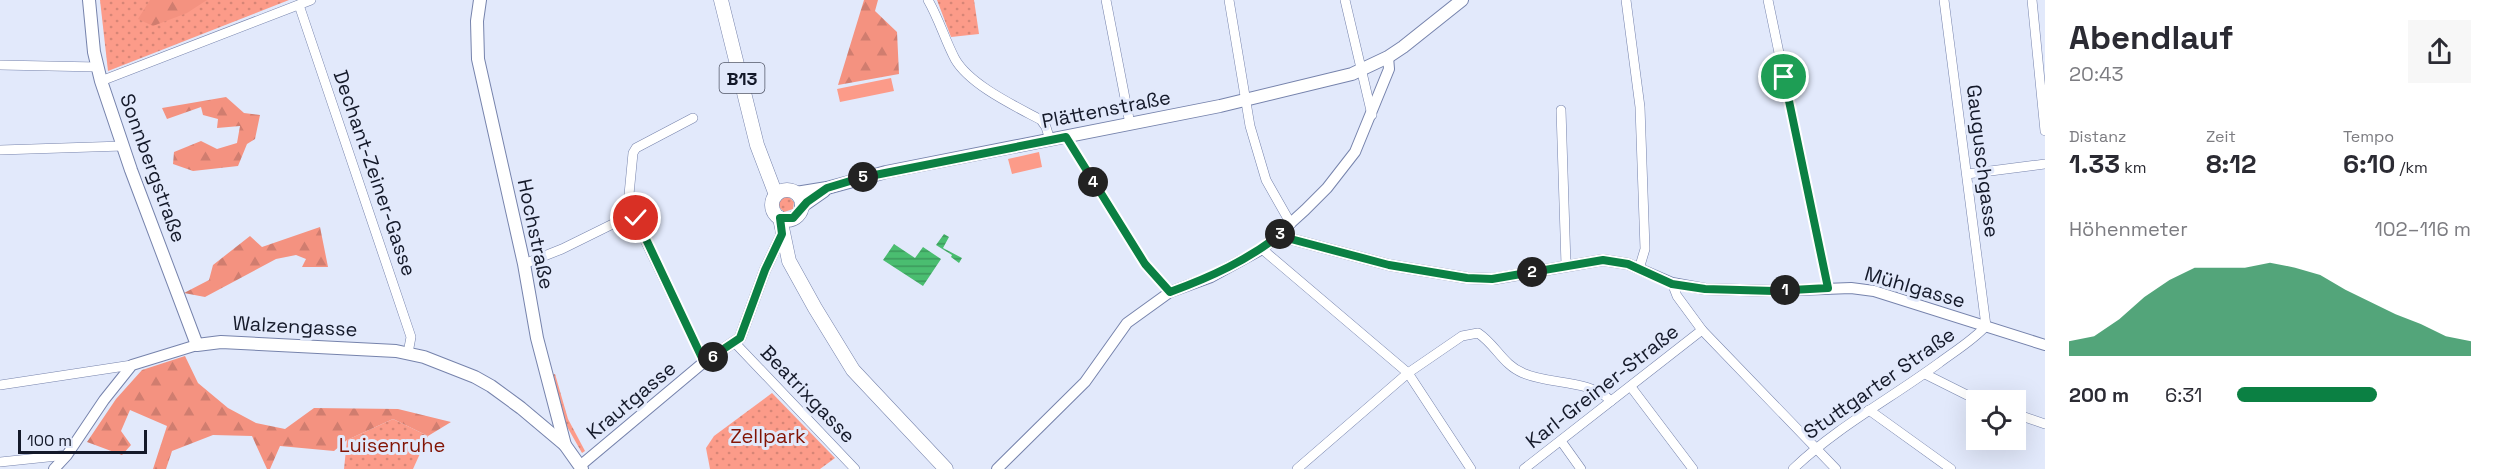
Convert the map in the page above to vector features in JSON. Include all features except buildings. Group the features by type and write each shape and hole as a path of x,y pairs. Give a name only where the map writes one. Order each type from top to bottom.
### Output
{"main road":[{"name":"Sonnbergstraße","path":"89,0 101,81 197,345"},
{"name":"Hochstraße","path":"480,0 477,21 478,59 524,264 542,361 565,445 581,467"},
{"name":"B13","path":"721,0 762,157 790,196 772,207 774,212 785,218 805,287"},
{"name":"Plättenstraße","path":"790,196 886,172 1245,101 1312,85 1360,70 1388,57 1462,0"},
{"path":"785,218 797,215 790,196"},
{"name":"B13","path":"785,218 782,234 789,261 854,370 946,469"},
{"name":"Walzengasse","path":"197,345 221,342 408,353 475,376 514,402 565,445"}],"street":[{"path":"101,81 312,0"},
{"path":"928,0 962,68 985,87 1041,120 1047,127 1050,140"},
{"path":"1106,0 1130,124"},
{"path":"1229,0 1245,101 1266,180 1291,224"},
{"path":"1345,0 1372,115"},
{"path":"1626,0 1640,107 1645,249 1639,269"},
{"path":"1768,0 1828,288"},
{"name":"Gauguschgasse","path":"1944,0 1986,326"},
{"path":"2032,0 2045,131"},
{"name":"Dechant-Zeiner-Gasse","path":"299,5 411,337 408,353"},
{"path":"997,469 1085,382 1127,323 1170,292 1210,277 1262,249 1282,233 1327,188 1355,152 1389,69 1388,57"},
{"path":"0,65 98,67"},
{"path":"1561,110 1566,265"},
{"path":"693,118 647,141 633,153 628,205 704,362"},
{"path":"1066,137 1139,255 1170,292"},
{"path":"0,150 123,146"},
{"path":"1967,174 2045,164"},
{"path":"524,264 562,249 633,214"},
{"name":"Mühlgasse","path":"1282,233 1287,238 1389,265 1467,278 1492,279 1593,260 1612,260 1672,284 1686,286 1735,290 1851,288 1874,291 2045,345"},
{"path":"735,343 742,332 765,270 782,234"},
{"path":"1262,249 1408,373 1471,469"},
{"path":"1672,284 1677,296 1702,330 1836,469"},
{"path":"1686,286 1687,309"},
{"name":"Stuttgarter Straße","path":"1793,469 1815,448 1925,374 1986,326"},
{"name":"Karl-Greiner-Straße","path":"1524,469 1702,330"},
{"path":"1297,469 1408,373 1462,336 1478,333 1490,341 1507,365 1524,374 1593,390 1605,395 1611,401"},
{"name":"Krautgasse","path":"581,467 704,362 735,343"},
{"name":"Beatrixgasse","path":"735,343 855,469"},
{"name":"Walzengasse","path":"0,385 132,365 197,345"},
{"path":"54,469 67,455 132,365"},
{"path":"1925,374 1966,394"},
{"path":"1631,387 1693,469"},
{"path":"1869,410 1951,469"},
{"path":"2026,417 2045,424"},
{"path":"1561,441 1581,469"},
{"path":"0,462 67,455"}],"green space":[{"path":"100,0 289,0 108,71"},
{"path":"150,0 207,0 187,13 153,26 138,19"},
{"path":"864,0 878,0 875,11 897,32 899,74 838,85"},
{"path":"937,0 974,0 979,34 951,37"},
{"path":"891,78 894,91 840,102 837,89"},
{"path":"226,97 244,113 260,115 255,139 247,144 238,166 193,171 173,164 174,152 201,141 217,149 237,143 240,126 217,128 218,119 203,115 201,107 167,119 162,108"},
{"path":"1039,152 1042,167 1012,174 1008,159"},
{"path":"784,196 794,202 793,209 784,212 779,207 779,201"},
{"path":"320,227 328,267 302,267 306,259 296,255 276,259 205,297 184,293 209,280 213,265 250,236 262,247"},
{"path":"185,356 198,383 228,408 256,423 285,429 314,408 398,409 451,422 428,436 393,419 347,440 334,451 280,446 270,469 267,469 252,436 213,435 172,451 166,469 153,469 167,426 130,410 121,431 131,445 122,455 87,442 116,399 142,370"},
{"path":"555,374 568,419 585,451 582,453 565,423 551,375"},
{"name":"Zellpark","path":"772,393 835,458 820,469 710,469 706,448 714,436"},
{"name":"Luisenruhe","path":"393,419 428,436 413,469 344,469 347,440"}],"shaded area":[{"path":"944,234 949,237 943,248 962,258 959,263 951,257 952,255 936,245"},
{"path":"894,244 915,258 923,247 941,259 923,286 883,260"}],"route":[{"path":"636,218 704,362 740,338 765,270 782,234 780,218 795,217 801,207 827,188 886,172 1066,137 1145,264 1170,292 1210,277 1262,249 1282,233 1287,238 1389,265 1467,278 1492,279 1603,260 1628,264 1672,284 1705,289 1774,291 1828,288 1784,77"}]}
